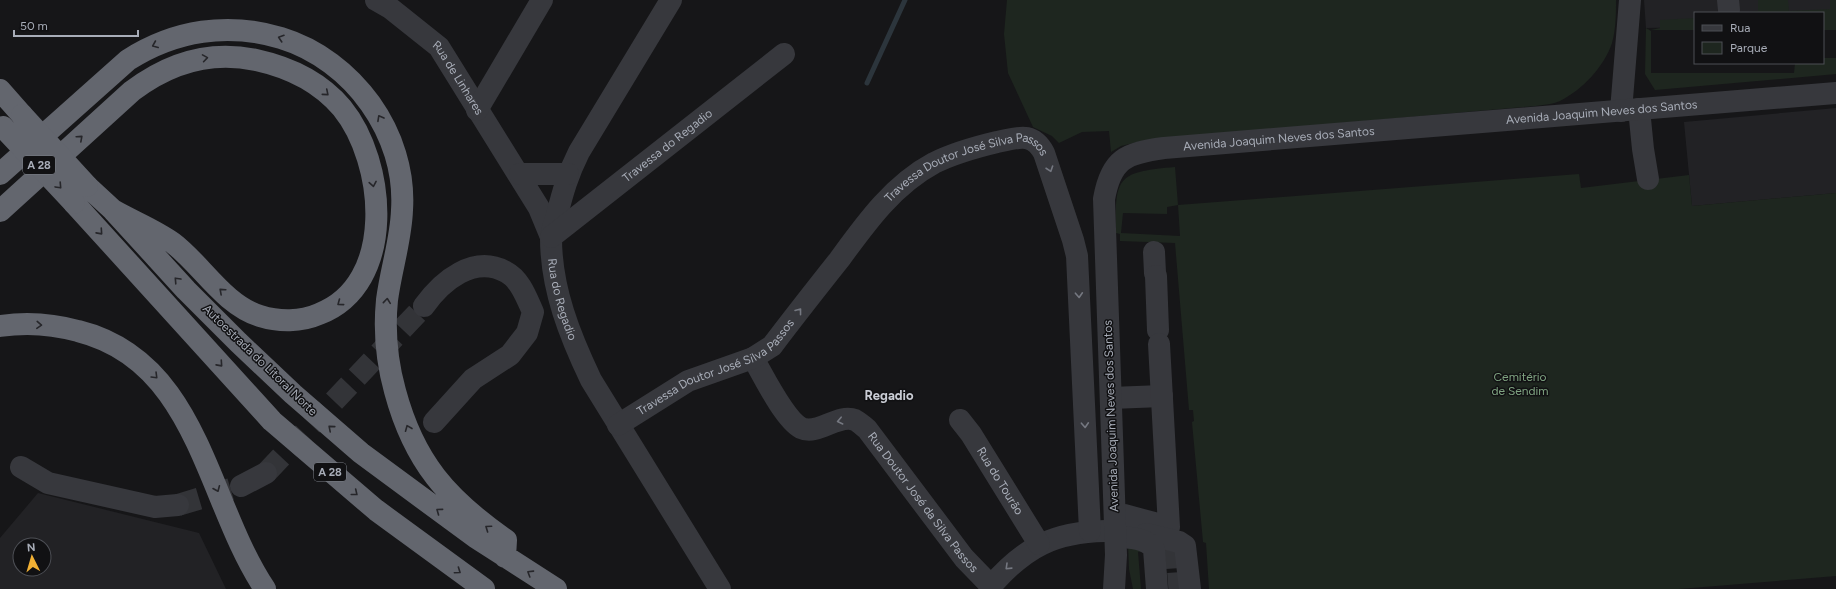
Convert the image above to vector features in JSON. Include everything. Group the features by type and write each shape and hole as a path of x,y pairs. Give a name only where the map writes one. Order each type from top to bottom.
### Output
{"highway":[{"path":"0,174 128,60 146,49 175,37 221,29 255,31 310,50 337,68 355,84 373,107 390,142 398,168 403,207 400,236 387,300 386,335 391,375 401,411 413,443 441,484 470,514 506,540 505,557"},
{"path":"0,211 146,80 175,65 210,57 227,56 262,61 294,72 320,88 341,108 357,131 369,165 374,189 375,224 370,259 360,281 346,298 329,310 316,316 294,320 282,320 259,316 248,311 224,292 173,243 113,210"},
{"name":"Autoestrada do Litoral Norte","path":"0,90 87,186 113,210 186,290 293,394 361,453 416,495 505,557 556,589"},
{"name":"A 28","path":"2,125 272,421 376,510 484,589"},
{"path":"0,326 38,324 86,333 97,337 127,353 155,375 183,413 240,541 265,589"}],"street":[{"name":"Rua de Linhares","path":"376,0 390,8 439,47 477,110 520,174 539,208 551,237"},
{"path":"477,110 542,0"},
{"name":"Rua do Regadio","path":"671,0 579,152 568,174 551,237 555,282 574,343 591,380 720,589"},
{"path":"1630,0 1630,110 1643,149 1648,179"},
{"name":"Travessa do Regadio","path":"551,237 784,54"},
{"name":"Avenida Joaquim Neves dos Santos","path":"1114,589 1115,532 1104,199 1110,175 1118,164 1127,156 1137,152 1164,148 1836,93"},
{"name":"Travessa Doutor José Silva Passos","path":"618,425 688,381 753,358 772,346 883,202 915,176 934,163 960,152 1011,139 1027,137 1035,140 1044,153 1074,240 1077,256 1090,531"},
{"path":"520,174 568,174"},
{"path":"424,306 432,295 451,277 467,268 488,266 507,272 522,288 533,312 527,333 510,355 473,379 434,422"},
{"path":"1115,532 1124,515 1169,527 1155,267"},
{"name":"Rua Doutor José da Silva Passos","path":"753,358 779,403 801,428 808,430 845,419 854,419 867,429 964,558 991,586 1009,566 1023,554 1039,544 1054,538 1090,531 1115,532"},
{"path":"1111,398 1162,396"},
{"name":"Rua do Tourão","path":"960,420 971,434 1039,544"},
{"path":"21,467 48,483 155,506 178,505"},
{"path":"241,486 266,473"},
{"path":"1115,532 1179,542 1185,546 1173,572 1148,542 1115,532"},
{"name":"Avenida Joaquim Neves dos Santos","path":"1115,532 1122,589"}],"shaded area":[{"path":"1644,0 1836,0 1836,25 1824,14 1824,12 1694,12 1694,27 1646,28"},
{"path":"1836,108 1836,193 1692,206 1684,122"},
{"path":"38,493 199,533 226,589 0,589 0,538"}],"green space":[{"path":"1007,0 1616,0 1616,11 1612,43 1604,61 1591,77 1576,91 1554,103 1536,106 1146,140 1121,146 1111,152 1109,131 1082,132 1059,143 1052,136 1033,127 1008,73 1004,34"},
{"path":"1758,0 1788,0 1789,11 1830,9 1830,0 1836,0 1836,30 1824,30 1824,12 1750,12 1758,11"},
{"path":"1694,18 1694,30 1651,30 1660,28 1660,20"},
{"path":"1646,28 1651,31 1651,73 1794,73 1795,64 1824,64 1824,58 1836,58 1836,74 1655,90 1645,74"},
{"name":"Cemitério de Sendim","path":"1175,167 1178,205 1579,174 1581,188 1689,175 1692,206 1836,193 1836,576 1679,589 1209,589 1206,543 1203,542 1192,422 1194,421 1193,410 1189,410 1175,243 1120,241 1120,234 1116,233 1117,200 1119,189 1123,181 1131,175 1156,169","holes":["1178,205 1180,236 1121,233 1123,213 1167,214 1167,207"]},
{"path":"1128,543 1144,551 1138,552 1141,589 1133,589 1129,569"}],"waterway":[{"path":"867,83 905,0"}],"tunnel":[{"path":"266,473 424,306"},
{"path":"178,505 241,486"},
{"path":"1165,558 1180,557"},
{"path":"1168,584 1182,583"}],"district":[{"name":"Regadio","path":"889,395"}]}
